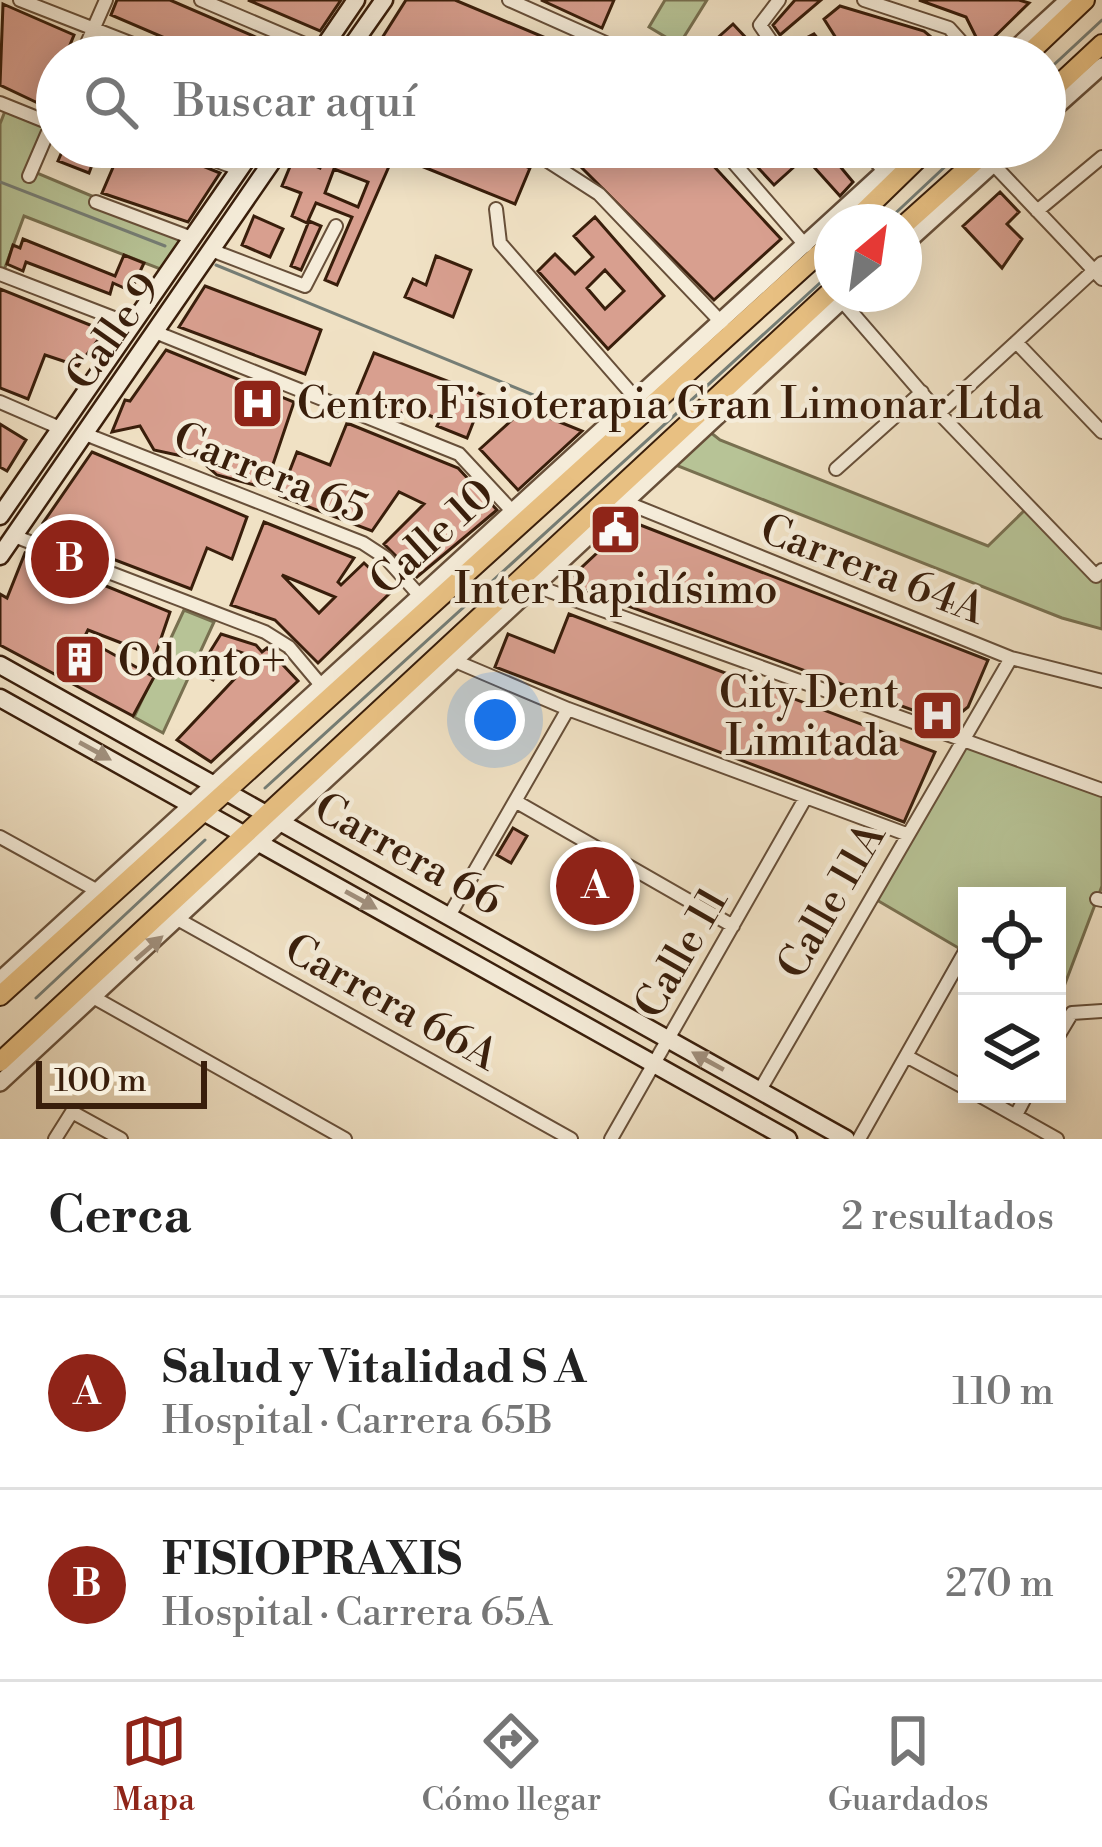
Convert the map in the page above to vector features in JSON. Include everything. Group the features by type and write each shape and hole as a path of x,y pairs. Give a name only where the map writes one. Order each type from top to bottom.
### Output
{"main road":[{"path":"331,36 356,0"},
{"path":"359,36 384,0"},
{"path":"1047,36 1085,0"},
{"path":"1066,77 1102,44"},
{"name":"Calle 9","path":"0,556 266,168"},
{"path":"872,204 909,168"},
{"path":"922,211 978,168"},
{"name":"Calle 9","path":"0,516 239,170"},
{"path":"214,207 254,189"},
{"name":"Calle 10","path":"0,996 402,620 766,293 814,256"},
{"path":"4,1069 823,312"},
{"name":"Carrera 66","path":"0,664 847,1139"},
{"name":"Carrera 66","path":"0,698 788,1139"}],"street":[{"path":"20,0 116,36"},
{"path":"90,36 106,0"},
{"path":"201,0 280,36"},
{"path":"509,0 590,36"},
{"path":"767,36 760,26 779,0"},
{"path":"864,0 949,28 956,36"},
{"path":"1029,36 1068,0"},
{"path":"1066,98 1102,66"},
{"path":"0,103 36,112"},
{"path":"1037,211 1102,157"},
{"path":"29,176 36,159"},
{"path":"234,168 239,170"},
{"path":"559,168 599,194 722,323"},
{"path":"739,168 806,246"},
{"path":"881,168 885,172"},
{"name":"Calle 10","path":"220,788 320,684 402,620 418,595 622,423 637,400 722,323 766,293 806,246 889,168"},
{"path":"922,227 982,168"},
{"path":"939,412 1099,271 1037,211 1009,168"},
{"path":"96,202 192,238"},
{"path":"496,209 500,243 637,400"},
{"path":"211,250 305,286 336,226"},
{"path":"0,274 132,325"},
{"path":"855,312 939,412 1099,573"},
{"path":"155,332 459,454 513,512"},
{"path":"1016,342 1102,432"},
{"path":"836,469 922,392"},
{"path":"0,402 60,428"},
{"name":"Carrera 65","path":"85,434 363,543 386,558 418,595"},
{"path":"424,678 455,661 625,495"},
{"name":"Carrera 64A","path":"625,495 1011,658 1102,681"},
{"path":"14,536 265,632 289,647 320,684"},
{"path":"533,585 960,744 1102,790"},
{"name":"Calle 11A","path":"760,1090 1011,658"},
{"path":"455,661 568,709 906,834"},
{"path":"449,916 568,709"},
{"name":"Calle 11","path":"611,1139 806,797"},
{"path":"515,801 733,926"},
{"name":"Calle 10","path":"0,980 96,890 198,808"},
{"path":"0,837 96,890"},
{"path":"4,1069 181,921 252,839"},
{"name":"Carrera 66A","path":"181,921 571,1139"},
{"path":"860,1139 958,964"},
{"path":"93,997 345,1139"},
{"path":"1066,1022 1072,1013 1102,1011"},
{"path":"906,1056 958,1084"},
{"path":"994,1103 1057,1139"},
{"path":"1016,1115 1022,1103"},
{"path":"56,1139 72,1112 121,1139"}],"green space":[{"path":"665,0 707,0 685,36 664,36 649,27"},
{"path":"7,106 36,118 32,171 192,238 168,272 24,216 0,281 0,124"},
{"path":"705,428 720,440 988,546 1029,506 1095,576 1102,570 1102,629 1062,618 668,462"},
{"path":"184,610 214,622 163,733 134,717"},
{"path":"960,744 1102,790 1102,886 1066,981 1066,887 958,887 958,948 870,896"}],"building":[{"path":"117,0 170,0 253,36 160,36 111,15"},
{"path":"248,0 341,0 320,31"},
{"path":"406,0 455,0 541,36 383,36"},
{"path":"541,0 614,0 602,28"},
{"path":"795,0 821,0 780,35 773,25"},
{"path":"919,0 1029,3 995,36 976,36 966,17"},
{"path":"3,4 74,35 36,36 36,102 0,85"},
{"path":"840,6 930,36 835,36 824,19"},
{"path":"733,24 744,36 720,36"},
{"path":"113,168 208,168 220,173 188,222 102,193"},
{"path":"289,168 388,168 337,285 325,280 352,217 316,203 307,223 292,216 301,193 282,186","holes":["334,169 368,182 358,207 325,193"]},
{"path":"426,168 530,168 515,204"},
{"path":"582,168 715,168 781,239 714,300"},
{"path":"758,168 793,168 774,185"},
{"path":"815,168 841,168 853,182 840,196"},
{"path":"1000,192 1019,212 1007,224 1022,239 1002,268 963,226"},
{"path":"254,216 283,229 270,257 242,245"},
{"path":"595,217 664,296 608,349 538,271 555,254 575,274 593,257 574,236","holes":["605,270 624,291 605,309 587,288"]},
{"path":"309,221 321,226 301,270 291,266"},
{"path":"23,239 115,276 124,255 144,263 131,291 113,283 110,294 26,262 23,271 7,264 13,245 20,248"},
{"path":"436,256 471,270 453,317 405,297 413,279 426,285"},
{"path":"205,286 321,330 305,374 179,327"},
{"path":"0,289 105,331 78,366 45,355 28,399 0,388"},
{"path":"166,350 294,402 265,488 217,475 200,460 154,450 140,426 112,432 125,400 130,401"},
{"path":"374,353 484,395 467,438 437,426 440,420 426,414 416,419 357,394"},
{"path":"525,408 582,431 518,490 480,449"},
{"path":"347,423 458,468 497,510 417,577 384,544 424,504 399,492 372,531 280,496 297,452 330,465"},
{"path":"0,424 26,440 7,471 0,467"},
{"path":"92,452 247,517 232,559 207,548 191,589 68,542 43,523"},
{"path":"630,521 988,660 968,707 948,723 565,583 613,538 618,540"},
{"path":"264,522 354,558 338,582 341,585 364,563 393,590 318,663 275,620 231,605","holes":["282,575 335,597 319,613"]},
{"path":"25,553 170,612 155,656 88,630 84,638 154,677 133,716 0,645 0,594 7,598"},
{"path":"569,614 935,752 904,822 495,667 508,634 554,652"},
{"path":"221,634 256,645 262,652 267,648 298,681 211,762 177,740 255,657 231,649 213,680 198,671"},
{"path":"513,828 527,836 511,863 497,855"}],"waterway":[{"path":"1066,53 1102,20"},
{"path":"905,204 944,168"},
{"path":"0,182 165,246"},
{"path":"216,265 592,419"},
{"path":"265,788 814,288"},
{"path":"36,998 205,840"}],"place":[{"name":"Centro Fisioterapia Gran Limonar Ltda","path":"258,403"},
{"name":"Inter Rapidísimo","path":"616,529"},
{"name":"FISIOPRAXIS","path":"70,559"},
{"name":"Odonto+","path":"79,660"},
{"name":"City Dent Limitada","path":"938,716"},
{"name":"Salud y Vitalidad S A","path":"595,886"}]}
